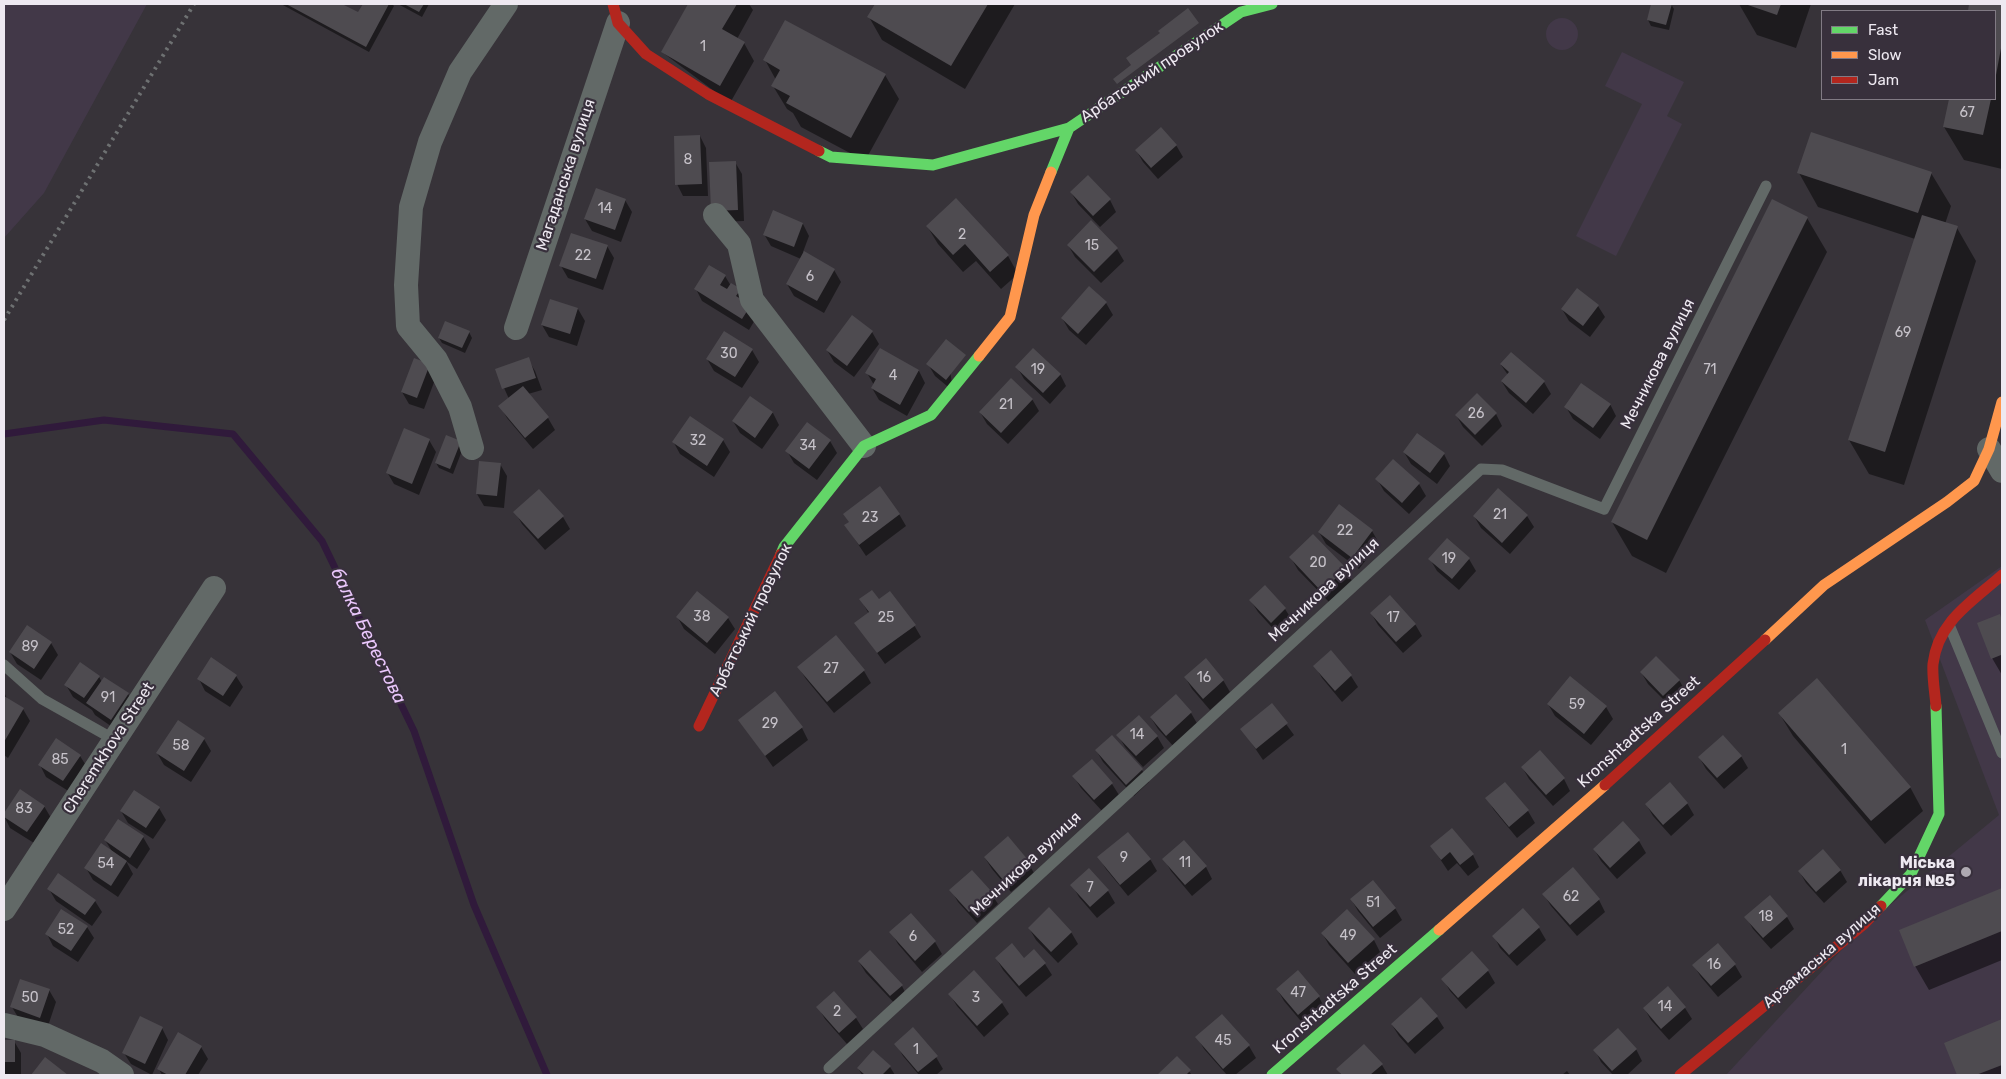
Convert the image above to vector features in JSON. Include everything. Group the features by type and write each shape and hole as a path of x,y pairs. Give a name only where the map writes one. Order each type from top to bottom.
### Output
{"street":[{"path":"472,448 460,407 436,360 408,326 406,285 411,206 430,142 460,72 506,4"},
{"name":"Арбатський провулок","path":"699,726 784,547 864,446 931,416 1010,317 1034,215 1070,128 1236,8 1272,4"},
{"path":"616,13 646,54 708,94 831,157 933,165 1070,128"},
{"name":"Магаданська вулиця","path":"516,328 616,13"},
{"path":"715,215 738,244 752,300 864,446"},
{"name":"Kronshtadtska Street","path":"1272,1075 1648,748 1824,585 1947,502 1974,481 1989,449 2002,402"},
{"path":"1989,449 2002,471"},
{"name":"Арзамаська вулиця","path":"1680,1075 1864,924 1911,874 1939,814 1938,730 1933,666 1937,643 1948,623 2002,575"},
{"name":"Cheremkhova Street","path":"4,908 214,588"},
{"path":"4,1026 45,1035 102,1061 122,1075"}],"lane":[{"name":"Мечникова вулиця","path":"829,1068 1481,469 1502,470 1604,509 1766,186"},
{"path":"1948,623 2002,753"},
{"path":"4,665 42,699 115,740"}],"shaded area":[{"path":"4,4 147,4 44,193 4,238"},
{"path":"1562,18 1568,19 1573,23 1577,28 1577,40 1573,45 1568,49 1562,50 1556,49 1551,45 1547,40 1546,34 1547,28 1551,23 1556,19"},
{"path":"1622,52 1684,82 1667,116 1682,124 1616,256 1576,236 1642,104 1605,86"},
{"name":"Міська лікарня №5","path":"2002,566 2002,1075 1726,1075 1861,929 1999,815 1925,620"}],"building":[{"path":"286,4 342,4 358,12 363,4 389,4 366,47"},
{"path":"404,4 424,4 419,12"},
{"path":"688,4 737,4 722,29 745,42 720,86 661,52"},
{"path":"875,4 988,4 951,66 867,17"},
{"path":"1651,4 1672,4 1666,25 1647,20"},
{"path":"1745,4 1781,4 1777,15"},
{"path":"1969,4 2002,4 2002,43 1996,75 1996,10 1968,10"},
{"path":"1188,8 1199,23 1117,84 1113,79 1131,65 1126,58 1160,33 1158,31"},
{"path":"785,20 886,74 851,138 786,103 790,96 771,86 780,70 763,60"},
{"path":"1949,100 1991,100 1983,135 1943,127"},
{"path":"1161,127 1177,145 1151,168 1135,150"},
{"path":"1811,132 1932,172 1918,213 1797,173"},
{"path":"700,135 702,184 675,185 674,136"},
{"path":"736,161 738,210 711,211 709,162"},
{"path":"1088,175 1111,199 1093,216 1070,192"},
{"path":"596,188 626,199 615,230 584,219"},
{"path":"956,198 1009,255 990,272 965,244 953,255 926,226"},
{"path":"1772,199 1808,217 1647,540 1611,522"},
{"path":"773,210 803,223 794,247 763,235"},
{"path":"1922,215 1958,226 1885,452 1848,440"},
{"path":"1091,220 1118,248 1094,272 1067,245"},
{"path":"571,233 608,245 596,279 559,266"},
{"path":"804,251 835,269 817,301 786,284"},
{"path":"709,265 726,275 720,285 727,289 731,283 741,289 736,296 751,305 742,319 694,289"},
{"path":"1089,286 1107,302 1078,334 1061,318"},
{"path":"1577,288 1599,305 1583,326 1561,309"},
{"path":"550,299 578,308 570,334 541,325"},
{"path":"852,315 873,331 847,366 826,350"},
{"path":"445,321 470,331 462,348 438,338"},
{"path":"724,331 753,349 735,377 706,359"},
{"path":"946,339 966,355 946,380 926,364"},
{"path":"880,348 919,370 900,405 871,388 876,379 865,373"},
{"path":"1033,348 1061,374 1043,393 1015,367"},
{"path":"1511,352 1545,381 1526,403 1501,381 1509,372 1500,364"},
{"path":"529,357 536,378 502,389 495,369"},
{"path":"414,358 430,364 417,398 401,392"},
{"path":"1011,378 1033,399 1001,433 979,412"},
{"path":"1581,383 1611,404 1593,428 1564,407"},
{"path":"523,386 549,417 525,438 498,406"},
{"path":"1477,393 1497,413 1475,435 1455,415"},
{"path":"750,396 773,412 755,438 732,421"},
{"path":"690,416 724,439 707,466 672,442"},
{"path":"807,422 831,440 809,469 785,451"},
{"path":"404,428 430,439 412,484 386,473"},
{"path":"1417,433 1445,453 1430,473 1403,452"},
{"path":"446,435 461,441 450,469 435,463"},
{"path":"1393,459 1420,483 1402,503 1375,479"},
{"path":"479,461 501,463 497,496 476,494"},
{"path":"880,486 900,514 859,545 844,525 849,522 843,514"},
{"path":"1498,488 1528,515 1502,543 1473,516"},
{"path":"539,489 564,516 538,539 513,512"},
{"path":"1339,504 1373,530 1352,558 1318,532"},
{"path":"1313,534 1346,568 1322,592 1289,557"},
{"path":"1447,538 1470,558 1452,579 1428,559"},
{"path":"1265,585 1286,608 1271,623 1249,600"},
{"path":"872,590 879,599 890,591 916,625 877,653 854,623 869,612 859,599"},
{"path":"697,591 729,617 707,643 676,617"},
{"path":"1390,595 1416,624 1396,642 1370,613"},
{"path":"2000,614 2002,621 2002,659 2001,655 1991,659 1977,623"},
{"path":"27,625 52,642 34,669 9,652"},
{"path":"836,635 865,670 827,702 797,667"},
{"path":"1331,650 1352,675 1335,691 1313,666"},
{"path":"1656,656 1680,680 1663,696 1640,672"},
{"path":"211,657 237,675 223,696 197,679"},
{"path":"1206,658 1224,680 1203,699 1184,677"},
{"path":"80,662 100,676 84,698 64,685"},
{"path":"1570,676 1607,706 1584,734 1547,704"},
{"path":"104,677 129,693 111,720 86,703"},
{"path":"1817,678 1911,787 1871,821 1778,713"},
{"path":"775,691 803,727 765,756 738,720"},
{"path":"1176,694 1192,712 1166,736 1150,717"},
{"path":"4,696 24,708 4,742"},
{"path":"1272,703 1288,723 1256,749 1240,729"},
{"path":"1139,715 1158,736 1136,756 1116,735"},
{"path":"178,720 205,738 184,771 156,753"},
{"path":"1112,735 1143,769 1126,785 1095,750"},
{"path":"1723,735 1742,756 1717,778 1698,757"},
{"path":"56,738 81,755 63,781 38,765"},
{"path":"1540,750 1565,778 1546,795 1521,767"},
{"path":"1092,759 1113,783 1094,800 1072,776"},
{"path":"1505,782 1529,810 1509,827 1485,798"},
{"path":"1670,782 1688,803 1663,825 1645,804"},
{"path":"20,789 45,806 27,832 4,817 4,813"},
{"path":"134,790 160,807 146,828 120,811"},
{"path":"118,819 144,836 130,858 104,840"},
{"path":"1623,821 1640,840 1610,868 1593,849"},
{"path":"1452,828 1474,854 1460,865 1450,852 1441,860 1430,846"},
{"path":"1128,832 1151,859 1120,885 1097,857"},
{"path":"1008,836 1028,860 1004,881 984,857"},
{"path":"1184,840 1207,866 1185,885 1162,859"},
{"path":"101,843 127,861 111,886 84,868"},
{"path":"1823,849 1841,870 1816,892 1798,871"},
{"path":"1573,867 1600,899 1570,925 1542,894"},
{"path":"1089,868 1109,890 1090,907 1070,885"},
{"path":"972,870 992,892 969,912 949,890"},
{"path":"58,873 96,900 85,915 47,889"},
{"path":"1373,880 1396,908 1373,927 1350,899"},
{"path":"2002,888 2002,931 1914,967 1899,930"},
{"path":"1770,895 1788,916 1763,938 1744,917"},
{"path":"1049,907 1072,932 1051,952 1028,928"},
{"path":"1523,908 1540,927 1509,955 1492,936"},
{"path":"61,909 88,926 71,951 45,934"},
{"path":"1347,909 1375,939 1348,963 1321,933"},
{"path":"911,913 936,941 915,961 889,932"},
{"path":"1012,943 1024,958 1034,949 1046,963 1019,986 995,958"},
{"path":"1718,943 1736,964 1711,986 1692,965"},
{"path":"870,950 903,985 890,996 858,961"},
{"path":"1472,951 1489,970 1458,998 1441,979"},
{"path":"974,970 1003,1002 977,1026 948,994"},
{"path":"1298,970 1320,996 1298,1015 1276,989"},
{"path":"20,979 50,989 40,1018 10,1007"},
{"path":"1668,986 1686,1007 1661,1029 1643,1008"},
{"path":"834,991 857,1017 839,1033 816,1007"},
{"path":"1421,997 1438,1016 1408,1043 1391,1024"},
{"path":"1222,1014 1250,1045 1223,1069 1195,1037"},
{"path":"140,1016 163,1027 145,1064 122,1053"},
{"path":"2002,1019 2002,1065 1976,1075 1957,1075 1944,1043"},
{"path":"913,1027 938,1056 918,1072 894,1044"},
{"path":"1618,1028 1637,1049 1612,1071 1593,1050"},
{"path":"178,1032 202,1046 185,1075 168,1075 157,1069"},
{"path":"4,1040 15,1040 15,1062 4,1062"},
{"path":"1364,1044 1383,1064 1370,1075 1342,1075 1336,1069"},
{"path":"873,1050 891,1066 882,1075 865,1075 857,1068"},
{"path":"1177,1056 1191,1070 1188,1075 1157,1075"},
{"path":"45,1057 68,1075 31,1075"}],"waterway":[{"name":"балка Берестова","path":"4,434 104,420 233,434 322,541 414,731 474,905 547,1075"}],"railway":[{"path":"4,320 194,4"}],"traffic: fast":[{"path":"1051,172 1069,128 1241,12 1272,4"},
{"path":"819,151 831,157 933,165 1069,128"},
{"path":"781,554 784,547 864,446 931,415 979,356"},
{"path":"1881,906 1911,874 1939,814 1936,706"},
{"path":"1272,1075 1439,930"}],"traffic: slow":[{"path":"979,356 1010,317 1034,215 1051,172"},
{"path":"1765,640 1824,585 1947,502 1974,481 1989,449 2002,402"},
{"path":"1439,930 1605,785"}],"traffic: jam":[{"path":"613,4 618,23 646,54 708,94 819,151"},
{"path":"699,726 781,554"},
{"path":"1936,706 1933,664 1936,649 1942,636 1958,614 2002,575"},
{"path":"1605,785 1765,640"},
{"path":"1680,1075 1864,924 1881,906"}],"place":[{"name":"Міська лікарня №5","path":"1966,872"}]}
